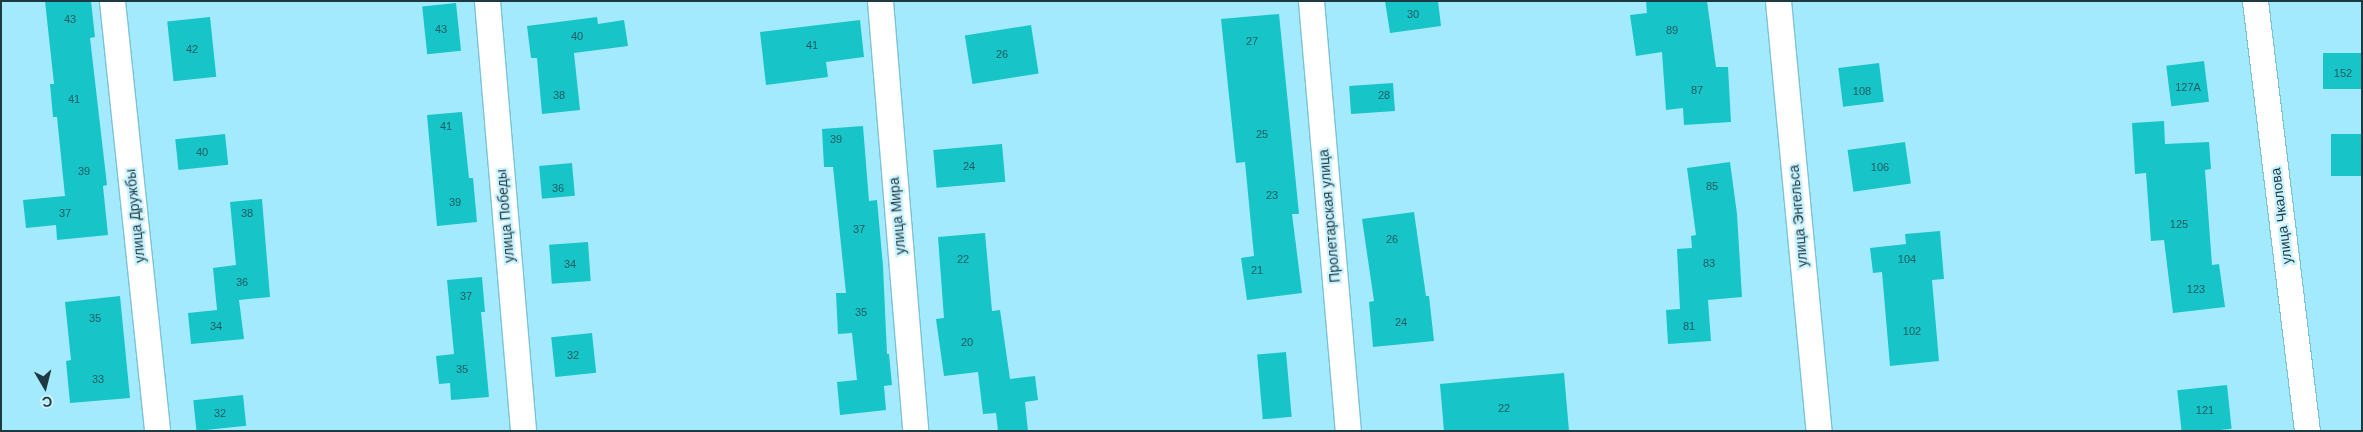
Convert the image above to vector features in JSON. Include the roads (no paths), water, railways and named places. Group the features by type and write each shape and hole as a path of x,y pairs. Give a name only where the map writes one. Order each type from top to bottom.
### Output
{"street":[{"name":"улица Дружбы","path":"112,1 157,431"},
{"name":"улица Победы","path":"487,1 523,431"},
{"name":"улица Мира","path":"880,1 915,431"},
{"name":"Пролетарская улица","path":"1311,1 1348,431"},
{"name":"улица Энгельса","path":"1778,1 1818,431"},
{"name":"улица Чкалова","path":"2255,1 2307,431"}]}
